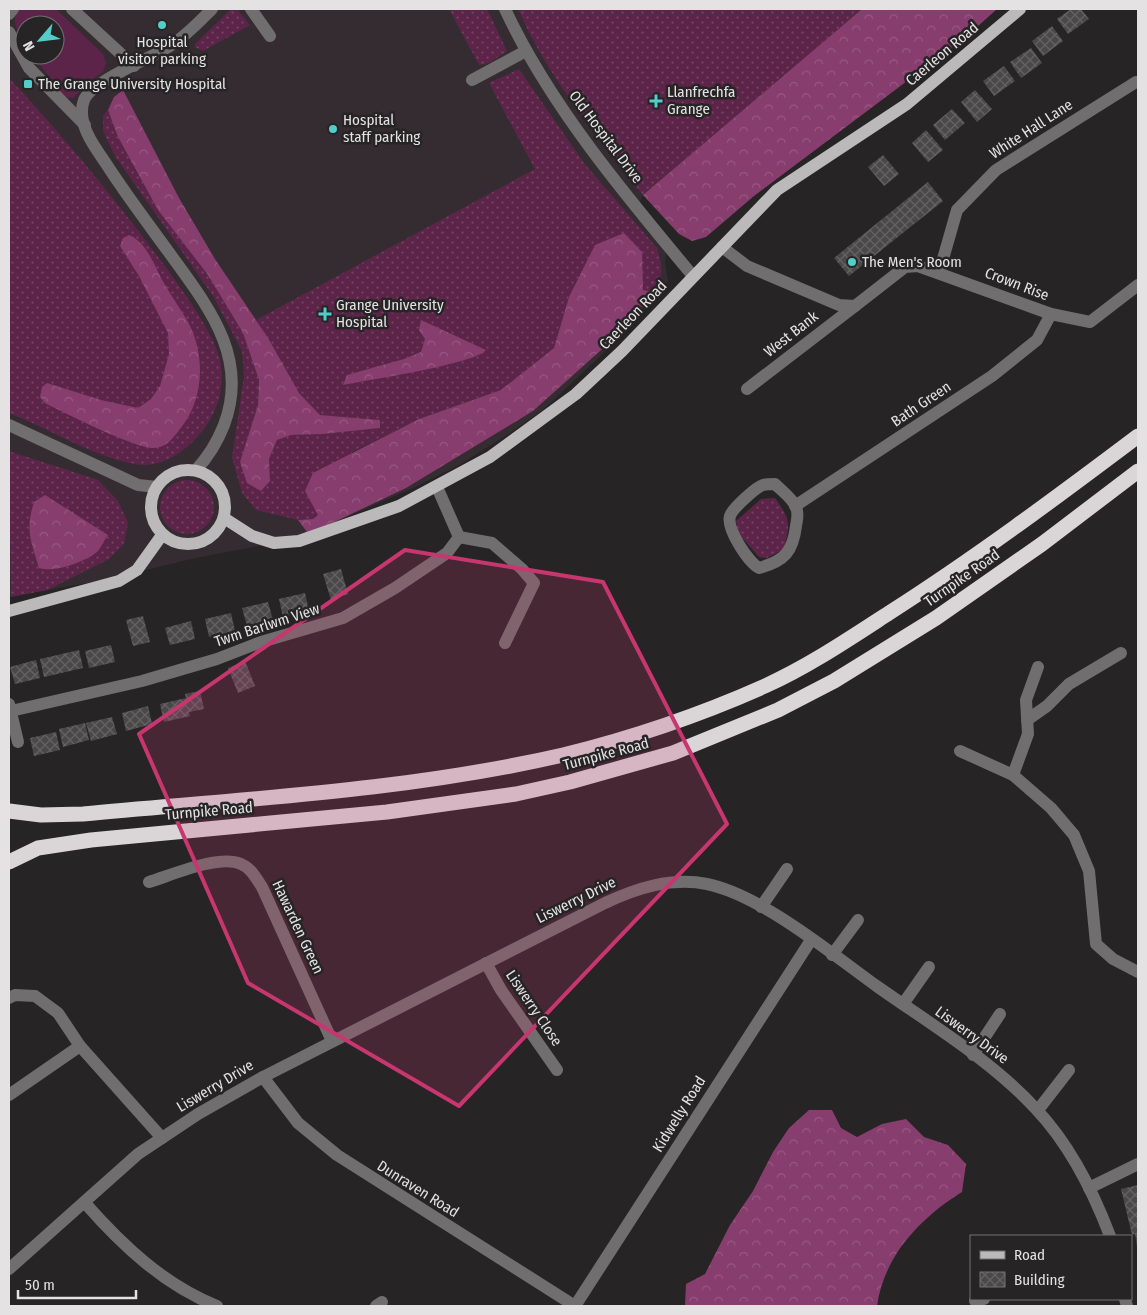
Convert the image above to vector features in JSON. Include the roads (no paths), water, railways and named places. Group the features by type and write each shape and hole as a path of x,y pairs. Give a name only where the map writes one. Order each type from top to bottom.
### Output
{"highway":[{"name":"Turnpike Road","path":"9,811 41,815 83,814 382,785 513,765 563,754 669,724 767,685 824,655 918,595 1017,527 1138,436"},
{"name":"Turnpike Road","path":"9,862 38,848 91,840 387,812 516,794 578,780 673,753 778,710 834,681 936,618 1042,544 1138,471"}],"main road":[{"name":"Caerleon Road","path":"224,518 252,536 267,541 274,543 298,541 399,506 490,457 576,394 622,351 777,190 907,104 1020,9"},
{"path":"183,469 196,470 208,475 218,484 224,495 224,518 218,529 210,538 199,543 187,544 176,542 162,535 152,517 150,504 157,487 171,473 183,469"},
{"path":"9,611 108,585 137,570 162,535"}],"street":[{"path":"9,14 14,9"},
{"path":"72,9 134,66"},
{"path":"85,126 82,115 84,99 94,87 183,38 212,9"},
{"path":"251,9 270,36"},
{"name":"Old Hospital Drive","path":"504,9 526,51 565,111 600,159 693,276"},
{"path":"9,32 29,68 85,126 112,173 206,303 228,350 232,370 232,398 218,440 207,458 196,470"},
{"path":"472,80 526,51"},
{"name":"White Hall Lane","path":"940,273 957,210 996,170 1136,82"},
{"path":"722,247 747,266 839,305 854,306"},
{"name":"Crown Rise","path":"854,306 904,267 918,266 1051,314 1090,322 1138,285"},
{"name":"West Bank","path":"747,388 854,306"},
{"name":"Bath Green","path":"795,506 992,376 1037,340 1051,314"},
{"path":"9,425 138,484 157,487"},
{"path":"763,484 775,484 795,506 798,514 795,541 791,552 764,567 759,568 754,565 733,534 729,524 730,515 753,490 763,484"},
{"path":"437,487 459,537 492,543 522,569 534,583 504,643"},
{"name":"Twm Barlwm View","path":"18,742 10,708 142,681 217,659 261,642 343,618 395,588 447,553 459,537"},
{"path":"1027,720 1047,706 1069,684 1121,653"},
{"path":"1013,774 1028,734 1026,700 1038,667"},
{"path":"960,750 1013,774 1051,808 1074,835 1083,852 1089,871 1096,944 1113,958 1138,972"},
{"name":"Hawarden Green","path":"149,882 214,862 228,860 242,864 253,872 262,887 332,1041"},
{"path":"761,906 787,869"},
{"name":"Liswerry Drive","path":"9,1268 85,1203 138,1154 198,1114 332,1041 605,903 646,887 683,882 723,888 761,906 903,1004 1013,1085 1038,1110 1072,1157 1089,1188 1110,1235"},
{"path":"832,955 858,920"},
{"name":"Kidwelly Road","path":"575,1306 811,940"},
{"name":"Liswerry Close","path":"486,964 501,990 557,1070"},
{"path":"903,1004 929,968"},
{"path":"9,998 15,995 35,996 58,1013 80,1046 162,1138"},
{"path":"973,1055 1000,1014"},
{"path":"9,1095 80,1046"},
{"path":"1038,1110 1069,1070"},
{"name":"Dunraven Road","path":"263,1077 298,1123 337,1156 575,1306"},
{"path":"1089,1188 1138,1164"},
{"path":"85,1203 106,1227 144,1262 188,1293 217,1306"}],"place":[{"name":"Hospital visitor parking","path":"162,25"},
{"name":"The Grange University Hospital","path":"28,84"},
{"name":"Llanfrechfa Grange","path":"656,101"},
{"name":"Hospital staff parking","path":"333,129"},
{"name":"The Men's Room","path":"852,262"},
{"name":"Grange University Hospital","path":"325,314"}]}
